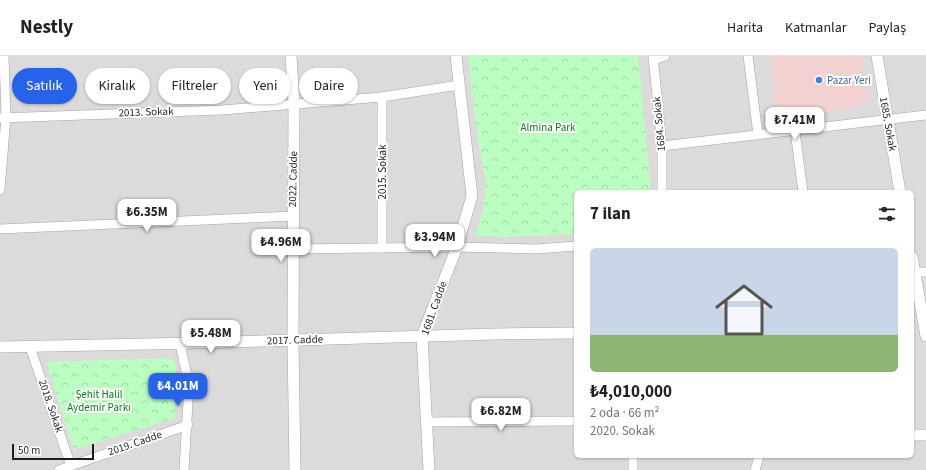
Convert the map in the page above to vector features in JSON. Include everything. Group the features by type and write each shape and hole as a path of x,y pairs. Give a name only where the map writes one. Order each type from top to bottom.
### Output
{"street":[{"path":"0,190 4,56"},
{"name":"2022. Cadde","path":"292,56 294,104 292,341 296,470"},
{"name":"1681. Cadde","path":"429,470 422,336 458,247 472,196 456,56"},
{"path":"653,58 665,56"},
{"path":"748,56 758,135"},
{"name":"1685. Sokak","path":"877,56 900,190"},
{"name":"1684. Sokak","path":"653,58 662,146 662,190"},
{"name":"2013. Sokak","path":"3,118 222,110 382,97 459,85"},
{"name":"2015. Sokak","path":"382,97 382,248"},
{"path":"662,146 926,115"},
{"path":"795,131 803,190"},
{"path":"0,229 293,216"},
{"path":"293,249 458,247 536,248 574,246"},
{"path":"914,261 920,272 926,336"},
{"name":"2017. Cadde","path":"0,347 180,344 422,336 574,333"},
{"path":"180,344 190,385 184,470"},
{"name":"2018. Sokak","path":"30,347 71,466"},
{"path":"427,422 574,421"},
{"name":"2019. Cadde","path":"59,470 188,425"},
{"path":"914,435 926,435"},
{"path":"633,458 633,470"},
{"path":"755,470 758,458"}],"shaded area":[{"path":"0,56 926,56 926,470 0,470"},
{"name":"Pazar Yeri","path":"770,56 862,56 868,103 777,123"}],"green space":[{"name":"Almina Park","path":"468,56 638,56 651,190 574,190 574,234 503,237 475,235 483,210 486,182 478,140"},
{"name":"Şehit Halil Aydemir Parkı","path":"172,358 176,365 175,418 74,450 46,362"}],"place":[{"name":"Pazar Yeri","path":"819,80"}]}
